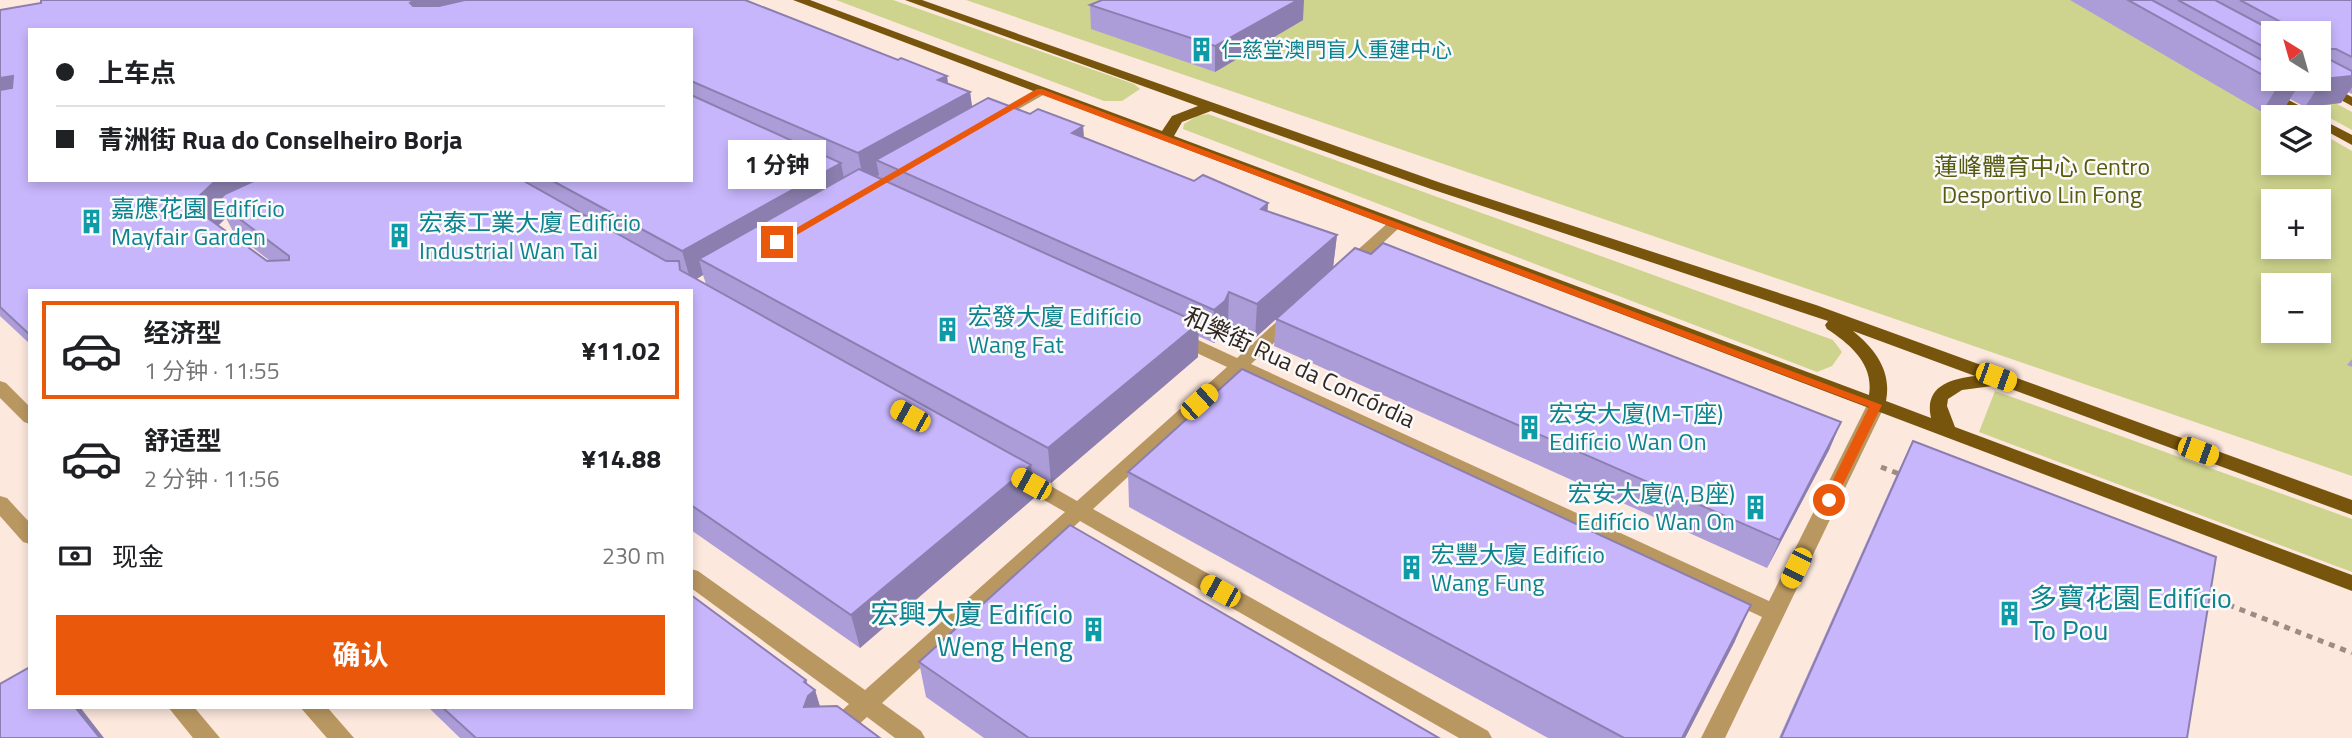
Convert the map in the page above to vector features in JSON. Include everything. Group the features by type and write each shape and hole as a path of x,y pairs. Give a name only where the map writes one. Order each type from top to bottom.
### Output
{"main road":[{"path":"799,0 2352,583"},
{"path":"911,0 1436,186 1810,309 2352,508"},
{"path":"2250,83 2289,105"},
{"path":"2331,91 2352,102"},
{"path":"1167,138 1173,121 1183,115 1213,107"},
{"path":"2331,129 2352,141"},
{"path":"1810,309 1846,332 1869,356 1879,381 1876,405"},
{"path":"1949,432 1939,419 1937,405 1941,393 1954,385 1971,380 2018,385"}],"street":[{"path":"972,130 1040,91"},
{"path":"1337,277 1395,224"},
{"path":"828,738 1308,304"},
{"name":"和樂街 Rua da Concórdia","path":"1164,331 1774,613"},
{"path":"0,387 28,416"},
{"path":"1713,738 1876,405"},
{"path":"995,464 1480,738"},
{"path":"0,503 28,535"},
{"path":"693,578 913,738"},
{"path":"182,709 208,738"},
{"path":"314,709 342,738"}],"path":[{"path":"1851,455 1903,475"},
{"path":"2198,592 2352,653"}],"green space":[{"path":"836,0 893,0 1134,84 1140,89 1122,101 1104,101"},
{"name":"蓮峰體育中心 Centro Desportivo Lin Fong","path":"966,0 2091,0 2273,105 2261,105 2261,175 2331,175 2331,139 2352,151 2352,476"},
{"path":"2205,49 2261,74 2261,80"},
{"path":"2281,91 2313,91 2352,112 2352,130 2331,118 2331,105 2307,105"},
{"path":"1208,114 1833,340 1842,352 1832,366 1817,372 1183,129 1184,124 1197,116"},
{"path":"1995,391 2352,519 2352,572 1979,432"}],"building":[{"path":"41,0 416,0 410,3 413,6 439,6 465,0 745,0 898,60 901,58 947,76 938,80 970,92 858,153 693,82 693,28 28,28 28,182 215,182 194,201 201,213 267,261 289,260 289,256 217,202 225,194 252,182 526,182 666,261 679,261 680,270 1031,465 851,615 693,506 693,289 28,289 28,333 0,307 0,90 12,88 13,76 0,78 0,10 41,3"},
{"path":"1102,0 1298,0 1215,46 1090,5"},
{"path":"2128,0 2152,0 2261,59 2261,74"},
{"path":"2178,0 2215,0 2261,24 2261,45"},
{"path":"2240,0 2352,0 2352,57 2331,49 2331,21 2279,21"},
{"path":"2331,60 2352,71 2352,76 2331,78"},
{"path":"693,96 841,163 682,251 555,182 693,182"},
{"path":"988,98 1030,114 1038,109 1083,126 1072,133 1194,181 1203,175 1268,203 1261,209 1337,235 1257,304 1229,292 1225,301 1214,310 876,160"},
{"name":"宏發大廈 Edifício Wang Fat","path":"859,169 1199,323 1048,448 699,259"},
{"path":"1383,243 1841,422 1780,540 1276,319 1355,248 1371,254"},
{"name":"宏豐大廈 Edifício Wang Fung","path":"1242,369 1751,605 1682,738 1624,738 1128,472"},
{"name":"多寶花園 Edifício To Pou","path":"1913,441 2216,557 2187,738 1781,738"},
{"name":"宏興大廈 Edifício Weng Heng","path":"1070,525 1439,738 1029,738 919,662"},
{"path":"693,596 806,680 804,682 815,690 808,696 804,707 837,706 880,738 476,738 444,709 693,709"},
{"path":"28,668 28,709 77,709 100,738 0,738 0,684"}],"place":[{"name":"仁慈堂澳門盲人重建中心","path":"1201,49"},
{"name":"嘉應花園 Edifício Mayfair Garden","path":"91,222"},
{"name":"宏泰工業大廈 Edifício Industrial Wan Tai","path":"399,236"},
{"name":"宏發大廈 Edifício Wang Fat","path":"948,330"},
{"name":"宏安大廈(M-T座) Edifício Wan On","path":"1529,427"},
{"name":"宏安大廈(A,B座) Edifício Wan On","path":"1755,507"},
{"name":"宏豐大廈 Edifício Wang Fung","path":"1411,568"},
{"name":"多寶花園 Edifício To Pou","path":"2009,613"},
{"name":"宏興大廈 Edifício Weng Heng","path":"1093,629"}],"route":[{"path":"777,242 1040,91 1876,405 1829,500"}]}
